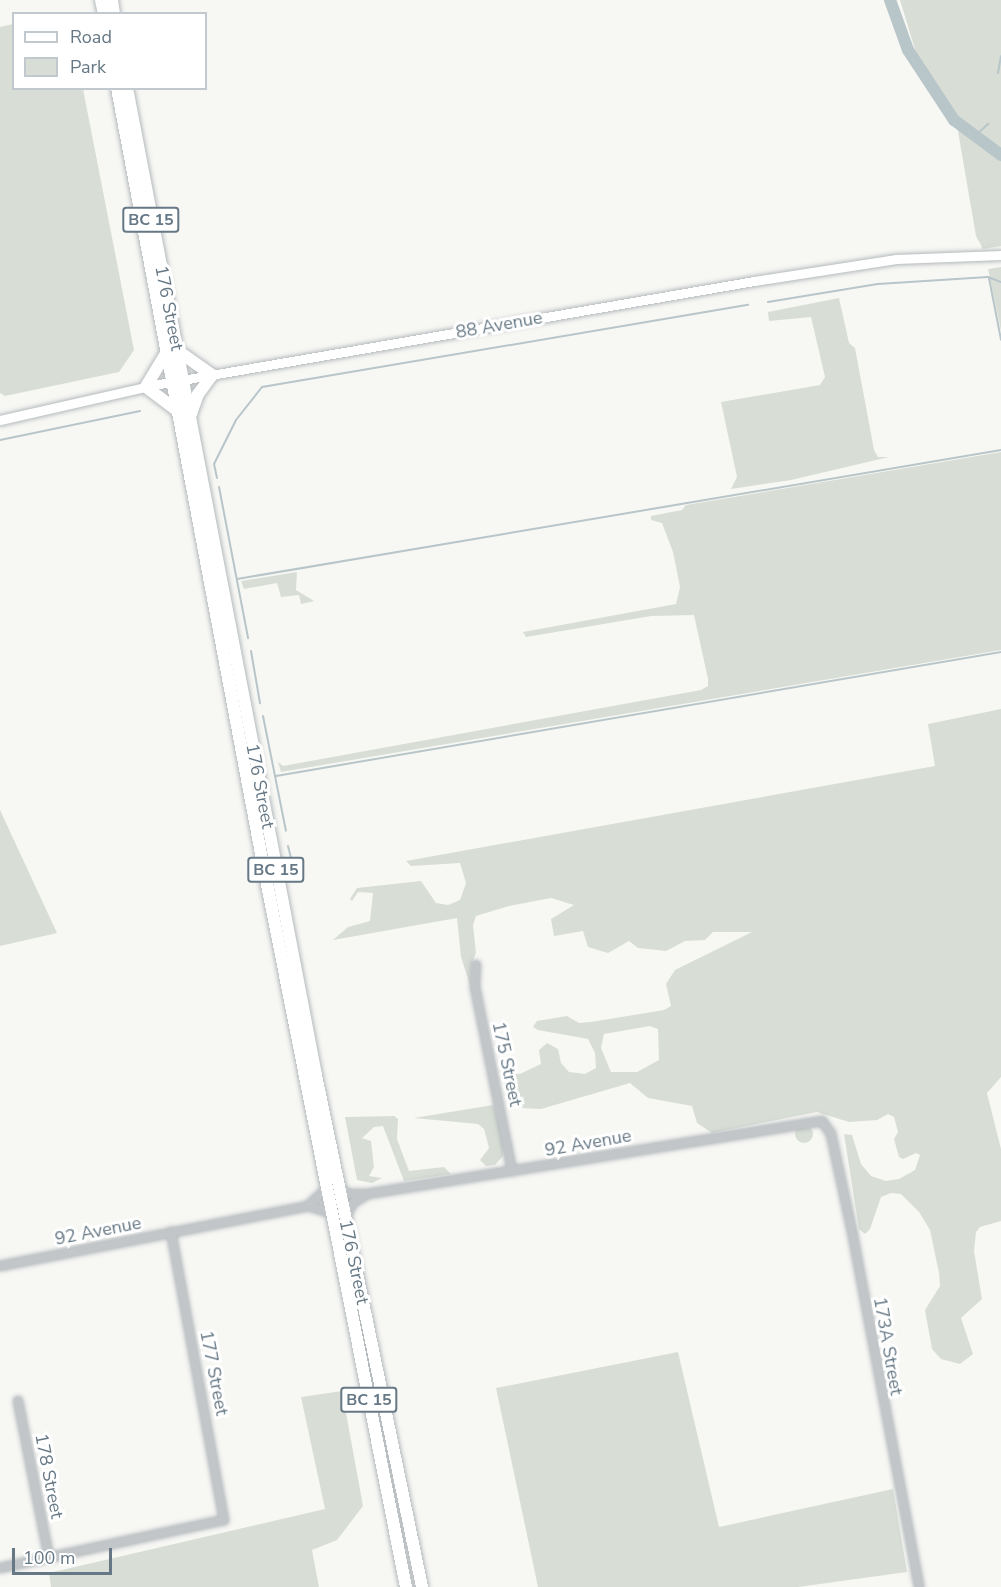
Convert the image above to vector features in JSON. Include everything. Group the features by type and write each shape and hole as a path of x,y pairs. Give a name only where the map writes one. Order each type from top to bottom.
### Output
{"highway":[{"name":"176 Street","path":"117,90 170,382 332,1188 345,1219 422,1587"},
{"name":"176 Street","path":"127,90 184,380 332,1188 332,1213 406,1587"},
{"path":"178,351 212,375 198,394 190,417"},
{"path":"165,355 146,387 176,410"}],"main road":[{"name":"88 Avenue","path":"0,420 170,382 867,262 1001,255"}],"street":[{"name":"175 Street","path":"476,965 475,987 512,1170"},
{"name":"92 Avenue","path":"332,1188 348,1194 367,1194 814,1119"},
{"name":"173A Street","path":"814,1119 826,1124 831,1134 919,1587"},
{"path":"308,1206 332,1188"},
{"path":"345,1219 353,1203 367,1194"},
{"name":"92 Avenue","path":"0,1266 308,1206 332,1213"},
{"name":"177 Street","path":"49,1557 224,1520 171,1232"},
{"name":"178 Street","path":"18,1401 49,1557"},
{"path":"0,1568 49,1557"}],"green space":[{"path":"900,0 1001,0 1001,246 983,249 976,236 955,114 917,56"},
{"path":"12,24 12,90 83,90 134,350 119,372 5,396 0,393 0,27"},
{"path":"1001,267 1001,331 988,269"},
{"path":"839,298 849,343 855,348 874,450 878,457 889,457 791,480 731,489 737,477 721,402 820,385 825,377 811,317 769,321 768,312"},
{"path":"1001,452 1001,650 281,772 278,762 283,766 701,690 708,686 708,679 694,615 651,616 526,637 523,632 676,604 680,587 673,552 662,523 651,520 651,516 682,510 686,505"},
{"path":"297,572 296,590 314,601 301,604 299,595 281,597 277,583 244,589 241,581"},
{"path":"1001,709 1001,1077 987,1093 1001,1149 1001,1221 980,1227 976,1232 974,1251 982,1299 961,1318 973,1354 960,1364 941,1359 932,1349 925,1310 940,1286 939,1273 930,1230 919,1212 901,1194 891,1193 881,1197 870,1229 865,1234 859,1229 844,1134 852,1135 861,1164 871,1176 886,1181 899,1179 915,1170 920,1155 916,1153 903,1159 899,1157 894,1139 898,1132 894,1117 888,1114 877,1120 849,1122 817,1112 712,1133 697,1123 692,1106 648,1098 630,1083 541,1109 520,1108 509,1102 502,1073 520,1074 541,1064 539,1050 547,1043 558,1049 561,1063 569,1072 585,1074 596,1068 595,1053 588,1039 538,1030 533,1027 537,1021 567,1016 579,1023 591,1022 664,1010 671,1006 666,984 675,970 752,932 713,932 705,940 685,941 666,951 638,948 629,941 608,953 588,947 583,931 554,936 551,919 574,905 551,898 509,906 476,916 473,925 476,953 471,965 470,985 461,957 457,918 333,940 348,927 370,921 373,893 358,892 352,901 350,899 357,888 421,881 436,903 448,905 460,900 466,883 460,863 411,866 406,861 935,766 928,724","holes":["650,1026 658,1029 659,1060 637,1072 611,1072 601,1048 604,1034"]},
{"path":"0,810 57,933 0,946"},
{"path":"493,1105 503,1135 503,1156 495,1165 486,1166 480,1160 489,1148 484,1129 478,1124 414,1118"},
{"path":"394,1116 398,1119 397,1139 409,1171 444,1167 451,1174 404,1181 383,1126 374,1127 362,1138 371,1141 374,1167 369,1176 382,1178 372,1183 357,1180 345,1117"},
{"path":"804,1125 810,1128 813,1134 810,1140 804,1143 798,1140 795,1134 798,1128"},
{"path":"678,1352 719,1527 893,1489 907,1572 798,1587 538,1587 496,1388"},
{"path":"342,1391 363,1506 337,1540 312,1550 319,1587 51,1587 49,1573 325,1509 301,1397"}],"waterway":[{"path":"890,0 908,50 954,120 1001,155"},
{"path":"998,73 1001,56"},
{"path":"975,136 988,124"},
{"path":"768,302 878,284 988,277 1001,282"},
{"path":"989,278 1001,340"},
{"path":"217,478 214,464 236,420 262,387 748,305"},
{"path":"0,440 140,411"},
{"path":"237,579 1001,450"},
{"path":"219,487 248,638"},
{"path":"251,651 260,703"},
{"path":"276,776 1001,652"},
{"path":"263,716 286,831"},
{"path":"288,846 296,879"}]}
